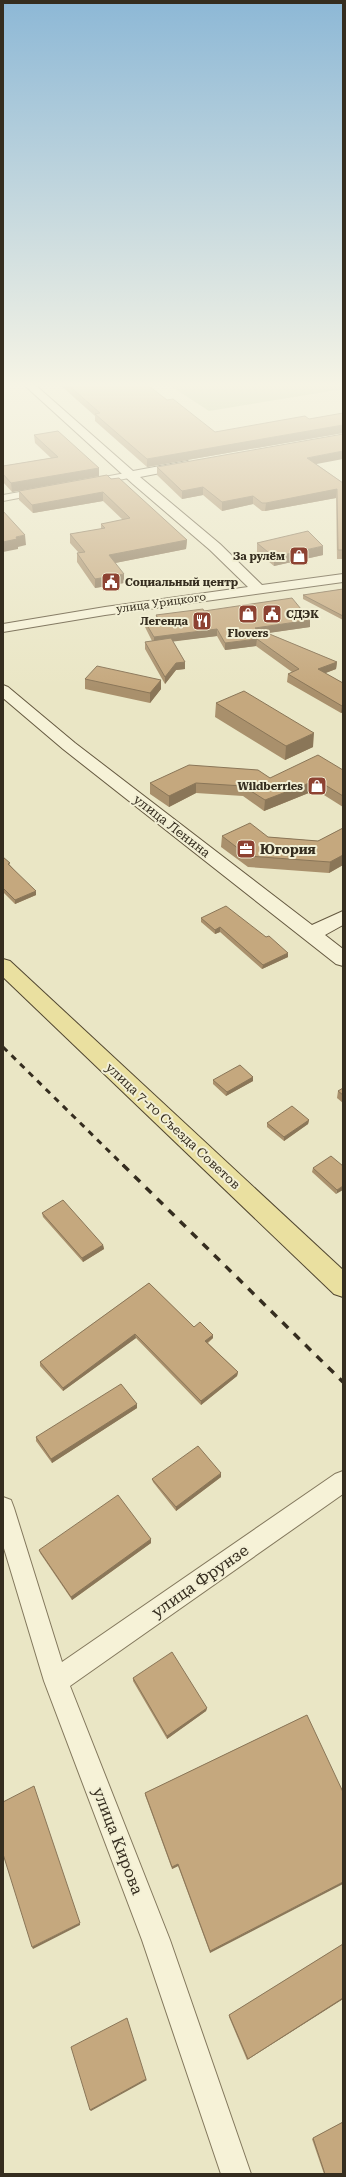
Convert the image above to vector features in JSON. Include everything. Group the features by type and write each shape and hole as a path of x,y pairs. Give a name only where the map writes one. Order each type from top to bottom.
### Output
{"main road":[{"name":"улица 7-го Съезда Советов","path":"3,966 343,1286"}],"street":[{"path":"142,485 215,547 258,589"},
{"path":"3,498 52,490"},
{"name":"улица Урицкого","path":"3,628 105,611 343,578"},
{"name":"улица Ленина","path":"3,690 69,746 343,959"},
{"path":"311,934 343,917"},
{"name":"улица Фрунзе","path":"56,1681 343,1481"},
{"name":"улица Кирова","path":"3,1508 56,1681 156,1940 236,2174"}],"building":[{"path":"54,485 126,485 187,540 109,555 124,574 95,579 77,553 85,552 70,534 105,528 101,524 130,518 103,492 32,505 19,491"},
{"path":"175,485 343,485 343,550 338,550 337,489 266,503 262,503 253,496 222,502 203,487 182,491"},
{"path":"3,511 25,535 16,537 17,539 3,542"},
{"path":"308,531 323,546 274,557 257,543"},
{"path":"343,589 343,616 303,595"},
{"path":"292,598 310,620 255,628 337,662 318,669 343,683 342,706 288,674 299,669 257,639 225,643 217,629 154,637 144,620 158,618 156,615 203,609 204,611"},
{"path":"171,638 185,662 176,663 165,677 145,642"},
{"path":"97,666 161,680 150,693 85,679"},
{"path":"244,691 314,733 286,746 216,703"},
{"path":"318,755 343,770 343,796 317,780 265,800 243,786 196,783 169,796 150,783 189,765 258,770 270,778"},
{"path":"250,823 268,837 318,841 343,828 343,855 330,862 248,856 222,836"},
{"path":"3,857 10,863 8,864 36,891 15,900 3,888"},
{"path":"226,906 266,937 269,936 288,953 263,965 220,927 215,930 201,918"},
{"path":"240,1065 253,1077 227,1092 213,1080"},
{"path":"343,1088 343,1095 338,1091"},
{"path":"292,1106 309,1120 284,1137 267,1123"},
{"path":"331,1156 343,1166 343,1186 337,1190 313,1168"},
{"path":"63,1200 103,1245 82,1258 42,1213"},
{"path":"149,1283 194,1327 200,1322 213,1335 205,1341 238,1372 201,1401 135,1334 63,1388 40,1362"},
{"path":"121,1384 137,1404 51,1459 36,1437"},
{"path":"198,1446 221,1473 176,1507 152,1479"},
{"path":"118,1495 151,1539 71,1597 39,1550"},
{"path":"172,1652 207,1708 167,1736 133,1678"},
{"path":"307,1715 343,1792 343,1882 210,1951 178,1864 172,1867 145,1793"},
{"path":"34,1786 80,1923 32,1947 3,1854 3,1802"},
{"path":"343,1944 343,1998 248,2059 229,2015"},
{"path":"127,2018 146,2079 90,2110 71,2047"},
{"path":"343,2122 343,2174 325,2174 313,2138"}],"railway":[{"path":"3,1047 124,1166"},
{"path":"123,1165 343,1382"}],"place":[{"name":"За рулём","path":"299,556"},
{"name":"Социальный центр","path":"111,582"},
{"name":"Flovers","path":"248,614"},
{"name":"СДЭК","path":"272,614"},
{"name":"Легенда","path":"202,621"},
{"name":"Wildberries","path":"317,786"},
{"name":"Югория","path":"246,849"}]}
